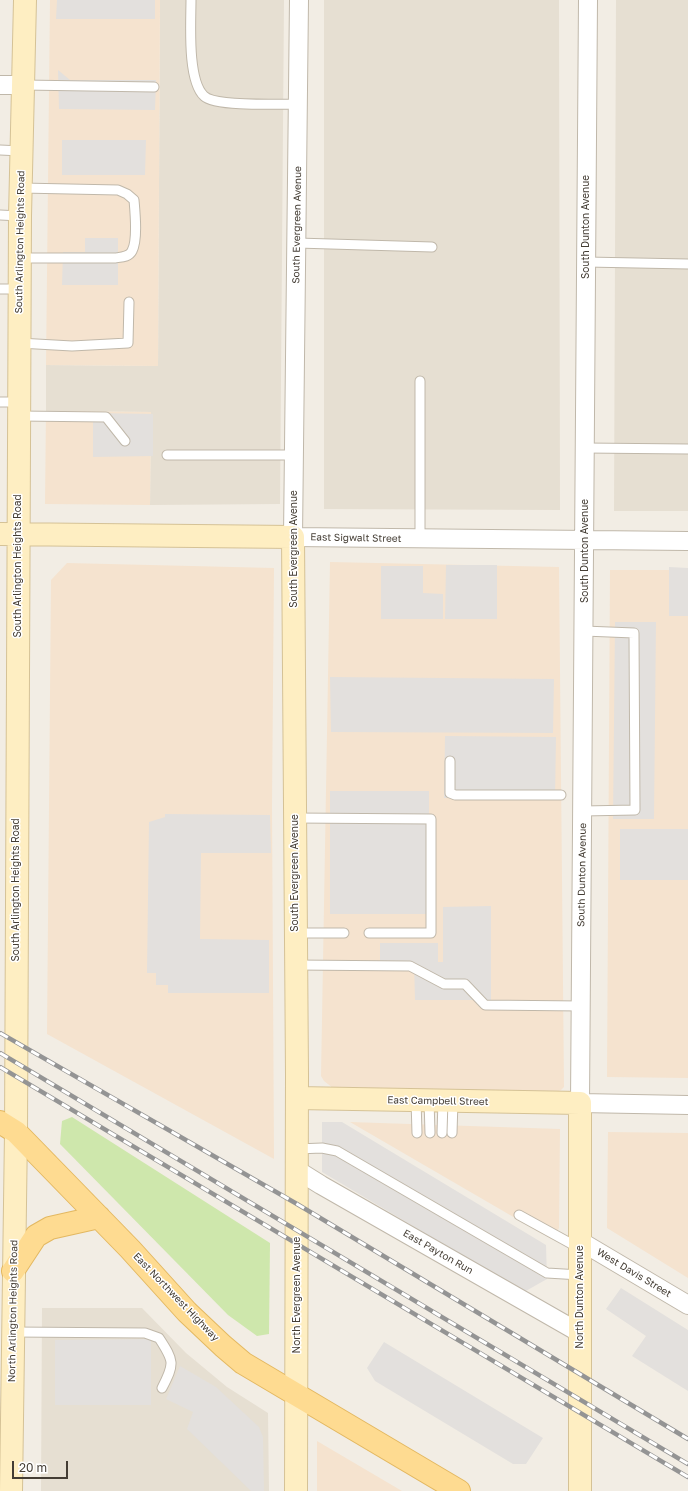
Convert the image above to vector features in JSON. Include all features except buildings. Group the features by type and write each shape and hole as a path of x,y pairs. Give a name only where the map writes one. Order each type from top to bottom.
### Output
{"main road":[{"name":"East Northwest Highway","path":"8,1127 98,1217 187,1312 223,1346 244,1363 459,1491"},
{"path":"13,1271 36,1236 50,1228 98,1217"}],"street":[{"name":"South Arlington Heights Road","path":"8,1127 9,534 13,407 19,343 10,289 20,258 10,216 21,188 25,0"},
{"name":"South Evergreen Avenue","path":"297,1098 293,537 299,0"},
{"name":"South Dunton Avenue","path":"580,1103 588,0"},
{"path":"0,85 23,86"},
{"name":"East Sigwalt Street","path":"9,534 688,541"},
{"name":"East Campbell Street","path":"297,1098 580,1103"},
{"name":"North Evergreen Avenue","path":"296,1491 297,1098"},
{"path":"580,1103 688,1104"},
{"name":"North Dunton Avenue","path":"580,1103 580,1491"},
{"name":"North Arlington Heights Road","path":"8,1127 13,1271 12,1332 6,1384 11,1491"},
{"name":"East Payton Run","path":"297,1159 321,1185 580,1333"},
{"name":"West Davis Street","path":"580,1245 688,1305"}],"lane":[{"path":"191,0 191,50 196,84 204,96 213,101 226,103 298,104"},
{"path":"23,86 154,87"},
{"path":"0,150 22,151"},
{"path":"20,258 126,257 132,251 136,235 136,213 134,200 118,190 21,188"},
{"path":"296,243 432,247"},
{"path":"586,262 688,264"},
{"path":"19,343 72,346 128,343 129,302"},
{"path":"420,381 420,538"},
{"path":"13,407 106,417 125,441"},
{"path":"585,448 688,449"},
{"path":"167,455 294,455"},
{"path":"582,810 635,810 634,633 584,631"},
{"path":"450,761 449,787 450,793 455,795 561,795"},
{"path":"295,818 431,819 431,933 369,933"},
{"path":"296,933 344,933"},
{"path":"296,966 410,966 444,984 465,984 485,1004 581,1006"},
{"path":"417,1133 435,1101"},
{"path":"430,1133 435,1101"},
{"path":"435,1101 442,1133"},
{"path":"435,1101 452,1133"},
{"path":"297,1159 322,1148 337,1151 547,1274 580,1275"},
{"path":"518,1215 580,1245"},
{"path":"12,1332 145,1333 160,1338 171,1355 171,1371 162,1388"}],"shaded area":[{"path":"50,0 160,0 158,366 46,365"},
{"path":"57,0 155,0 155,19 56,19"},
{"path":"160,0 284,0 280,504 150,505 151,412 46,411 46,365 158,366"},
{"path":"324,0 559,0 560,510 324,509"},
{"path":"616,0 688,0 688,511 614,511"},
{"path":"58,70 70,80 156,80 155,110 59,109"},
{"path":"62,140 146,140 145,175 62,175"},
{"path":"85,238 118,238 118,285 62,285 63,252 85,252"},
{"path":"46,411 151,412 150,505 45,504"},
{"path":"93,413 153,414 153,456 93,457"},
{"path":"330,562 559,567 564,1087 557,1092 333,1088 324,1081 321,1076"},
{"path":"67,563 274,568 272,806 274,1159 47,1034 51,580"},
{"path":"446,565 497,565 497,619 445,619"},
{"path":"381,566 423,566 423,593 443,594 443,619 381,619"},
{"path":"669,567 688,568 688,616 669,616"},
{"path":"610,570 688,570 688,1078 607,1077"},
{"path":"615,622 656,622 654,819 613,819"},
{"path":"330,677 554,679 553,733 331,732"},
{"path":"445,736 556,737 555,799 444,798"},
{"path":"330,791 429,791 429,914 330,914"},
{"path":"165,814 270,815 271,853 201,853 200,939 269,940 269,993 168,993 168,985 156,985 156,973 147,973 149,822 165,817"},
{"path":"620,829 688,829 688,880 620,880"},
{"path":"491,906 491,1000 415,1000 414,962 380,962 380,943 438,943 438,962 443,962 443,907"},
{"path":"322,1122 342,1122 546,1245 547,1279 524,1292 322,1172"},
{"path":"350,1122 560,1129 559,1228 553,1240"},
{"path":"608,1132 688,1133 688,1278 607,1228"},
{"path":"621,1288 688,1330 688,1391 632,1356 646,1336 606,1309"},
{"path":"42,1308 142,1308 186,1353 227,1387 268,1413 269,1491 41,1491"},
{"path":"151,1339 151,1405 55,1405 55,1340"},
{"path":"384,1342 543,1438 526,1464 513,1464 375,1381 367,1368"},
{"path":"180,1366 216,1387 259,1427 263,1437 264,1491 251,1491 187,1429 193,1412 166,1399"},
{"path":"317,1441 402,1491 317,1491"}],"green space":[{"path":"72,1117 270,1243 269,1334 257,1336 228,1315 60,1144 62,1121"}],"railway":[{"path":"0,1033 297,1204 688,1439"},
{"path":"0,1053 688,1464"},
{"path":"0,1067 688,1477"}]}
